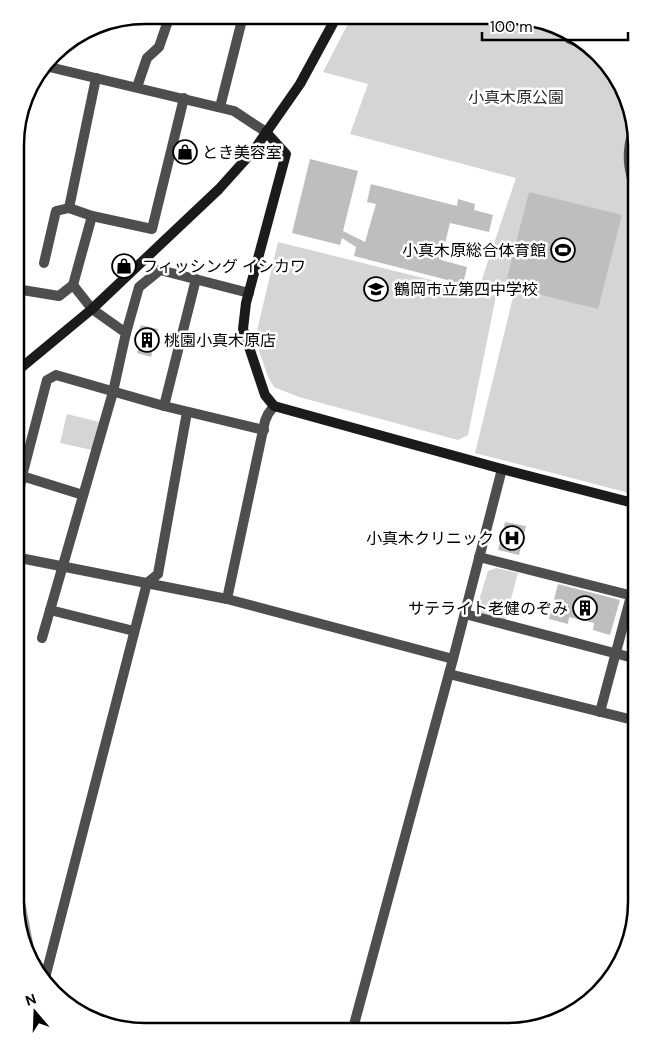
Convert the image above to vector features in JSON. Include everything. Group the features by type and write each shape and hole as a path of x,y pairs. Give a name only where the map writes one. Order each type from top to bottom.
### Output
{"street":[{"path":"137,87 148,58 159,47 167,24"},
{"path":"220,108 241,24"},
{"path":"24,365 92,309 218,190 254,150 300,84 332,24"},
{"path":"52,68 234,111 266,132 286,154 249,293 243,329 265,395 274,406 628,502"},
{"path":"69,208 96,78"},
{"path":"44,263 56,211 69,208 92,216 152,229 184,98"},
{"path":"24,290 58,296 73,285 92,216"},
{"path":"42,638 113,392 126,333 139,287 160,270 249,293"},
{"path":"164,406 196,279"},
{"path":"73,285 92,309 126,333"},
{"path":"24,468 47,380 56,375 164,406 264,430"},
{"path":"227,599 264,430 268,414 274,406"},
{"path":"46,972 147,583 158,574 187,412"},
{"path":"354,1023 465,614 502,469"},
{"path":"24,477 83,495"},
{"path":"479,557 628,594"},
{"path":"24,558 227,599 453,659"},
{"path":"50,610 134,631"},
{"path":"465,614 628,657"},
{"path":"600,712 628,615"},
{"path":"448,674 628,720"}],"lane":[{"path":"628,139 625,164 628,175"}],"green space":[{"name":"小真木原公園","path":"348,24 523,25 554,33 568,40 593,59 603,71 619,98 626,121 628,137 628,493 475,453 514,293 480,285 516,178 350,134 368,84 323,72"},
{"path":"278,242 496,296 468,435 458,440 299,397 274,387 268,377 255,339"},
{"path":"67,414 99,422 92,450 60,443"},
{"path":"496,568 518,573 505,621 479,615 476,610 488,571"}],"building":[{"path":"310,159 358,171 343,231 365,242 376,204 367,202 371,184 457,206 458,199 475,204 474,210 493,215 489,232 450,223 441,260 467,267 463,284 354,256 356,247 342,238 340,245 292,233"},
{"name":"小真木原総合体育館","path":"529,192 622,215 598,309 505,286"},
{"name":"桃園小真木原店","path":"141,325 158,329 151,357 137,353 141,341 136,339"},
{"name":"小真木クリニック","path":"505,522 526,526 519,555 498,550"},
{"name":"サテライト老健のぞみ","path":"558,584 620,600 610,635 593,630 594,623 569,617 568,624 549,619"}],"place":[{"name":"とき美容室","path":"185,152"},
{"name":"小真木原総合体育館","path":"563,250"},
{"name":"フィッシング イシカワ","path":"124,266"},
{"name":"鶴岡市立第四中学校","path":"376,289"},
{"name":"桃園小真木原店","path":"147,340"},
{"name":"小真木クリニック","path":"512,538"},
{"name":"サテライト老健のぞみ","path":"585,608"}]}
